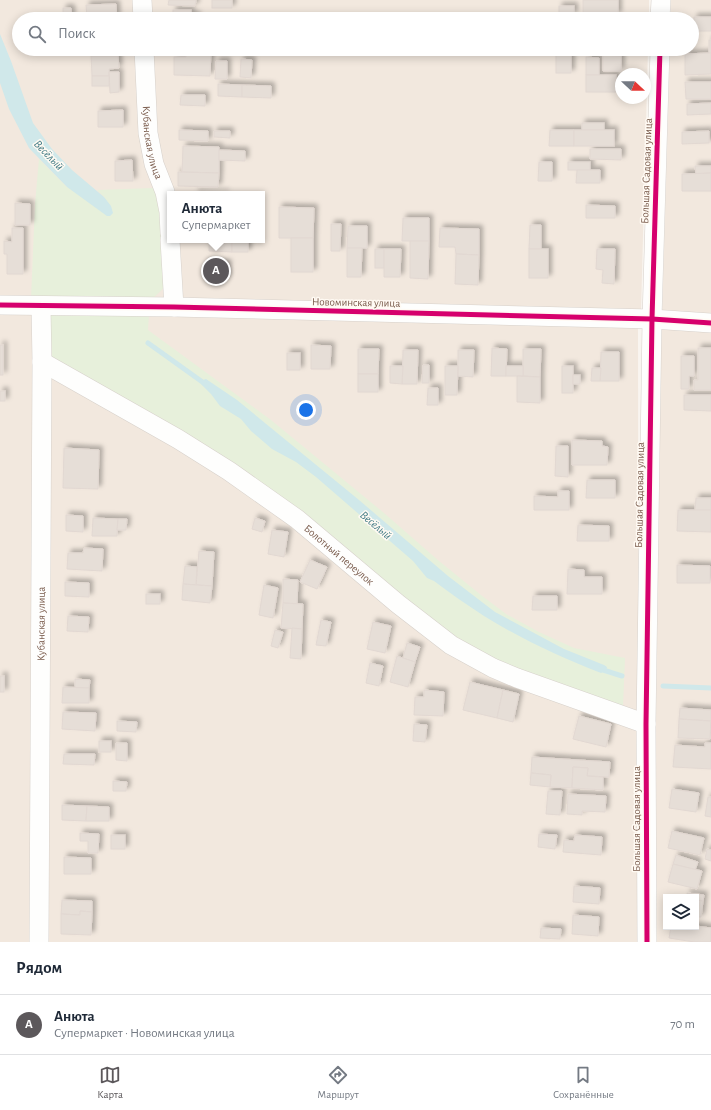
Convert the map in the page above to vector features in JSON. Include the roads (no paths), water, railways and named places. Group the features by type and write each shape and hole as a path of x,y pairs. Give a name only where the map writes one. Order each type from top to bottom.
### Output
{"street":[{"path":"142,0 142,12"},
{"path":"660,12 661,0"},
{"name":"Кубанская улица","path":"144,56 148,133 154,164 165,192 167,202"},
{"name":"Большая Садовая улица","path":"647,942 646,724 652,319 660,56"},
{"path":"170,243 174,307"},
{"name":"Новоминская улица","path":"0,305 174,307 652,319 711,323"},
{"name":"Кубанская улица","path":"39,942 41,306"},
{"name":"Болотный переулок","path":"42,362 178,439 228,471 297,519 398,604 451,645 493,668 517,678 646,724"}],"water":[{"path":"0,34 33,123 52,149 72,170 104,197 111,206 113,213 110,216 107,216 67,187 29,148 9,109 0,83"},
{"path":"206,379 237,400 359,500 448,576 495,612 564,649 604,665 607,667 606,670 601,673 526,640 484,616 434,581 427,578 413,561 316,477 296,462 272,449 251,431 241,419 220,406 201,384 203,380"}],"waterway":[{"name":"Весёлый","path":"148,343 208,386"},
{"name":"Весёлый","path":"600,669 622,676"},
{"name":"Весёлый","path":"663,686 711,688"}],"place":[{"name":"Анюта","path":"216,271"}]}
